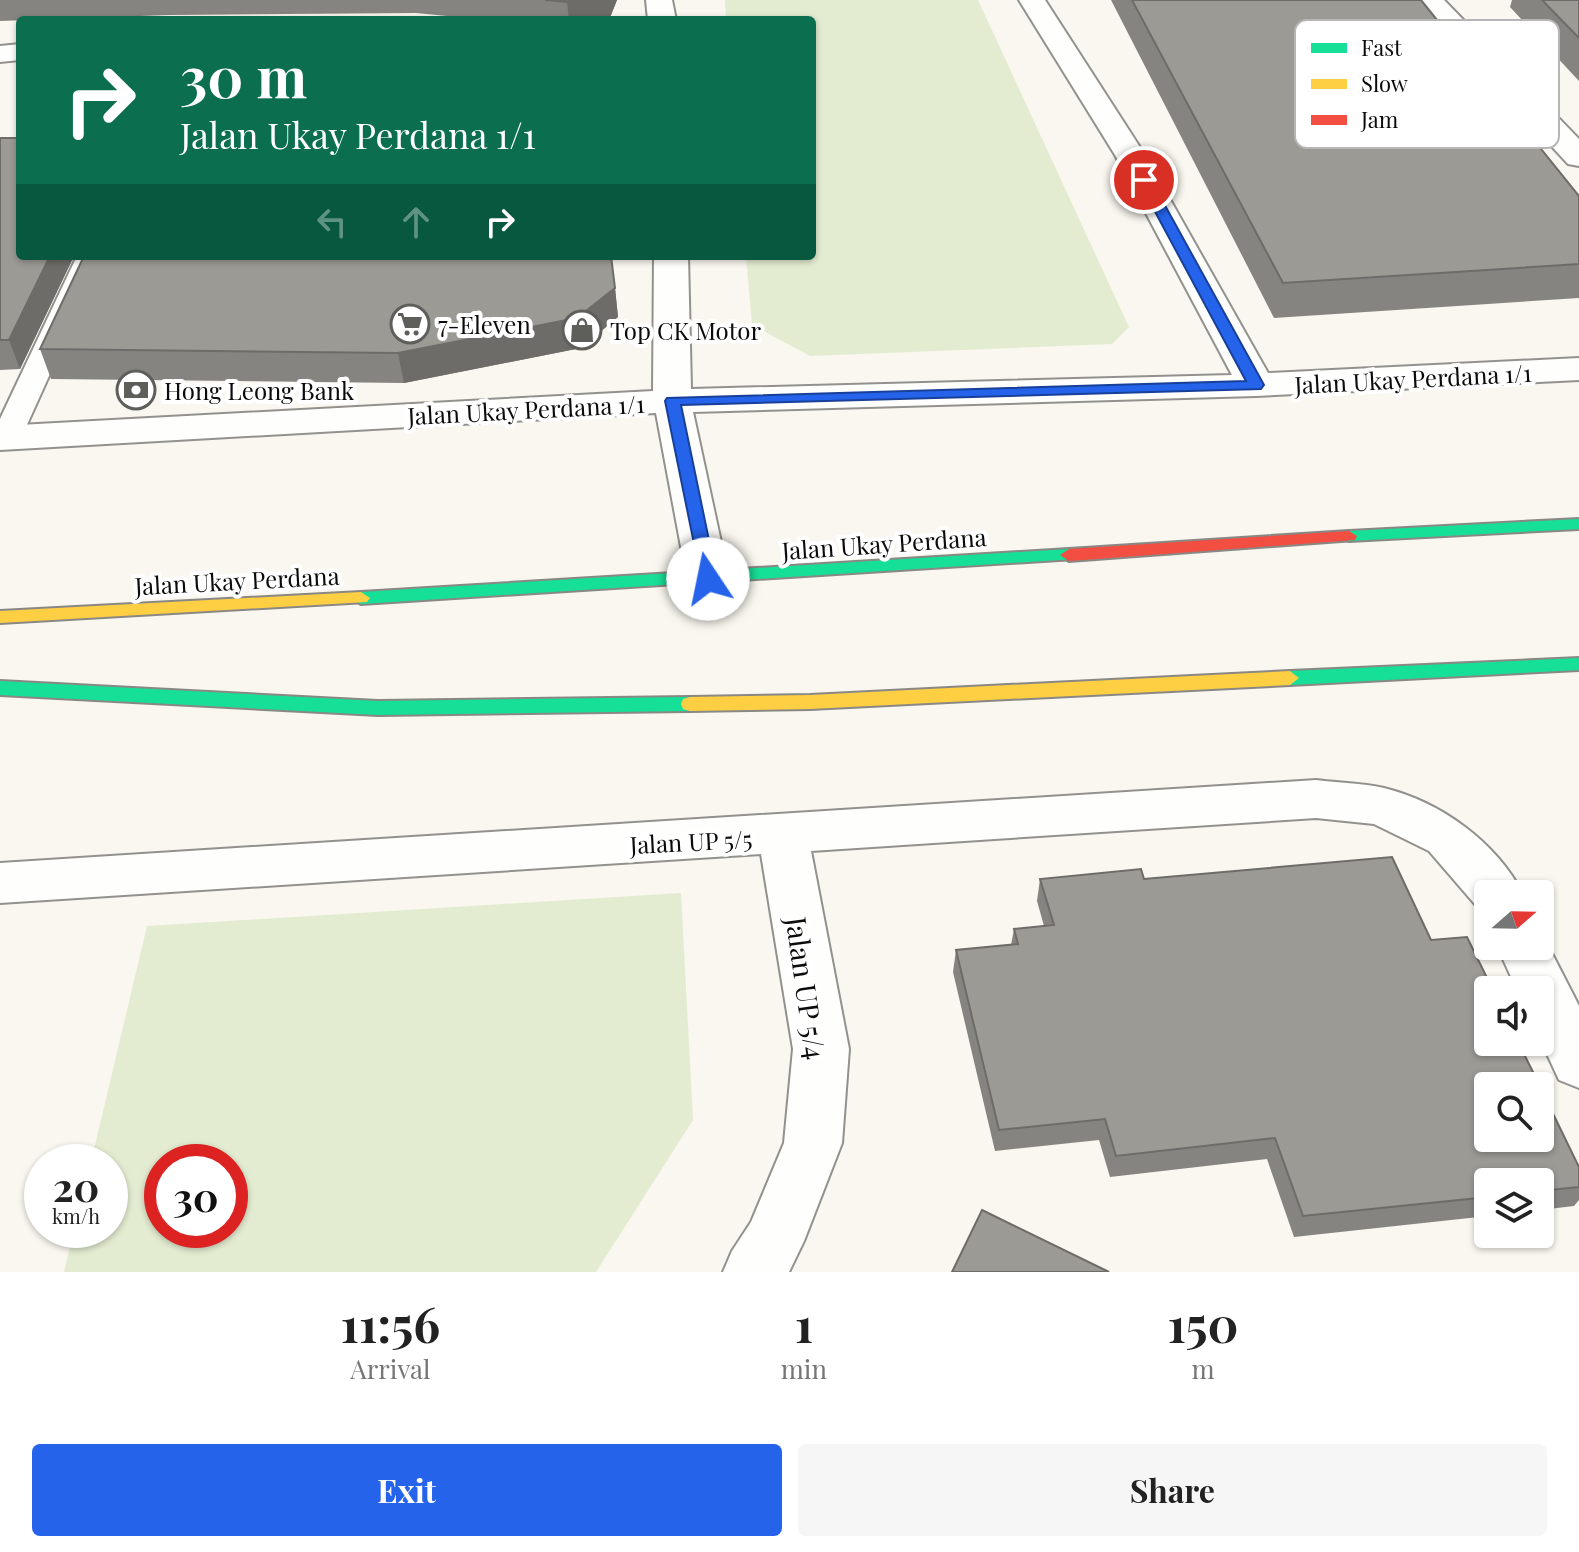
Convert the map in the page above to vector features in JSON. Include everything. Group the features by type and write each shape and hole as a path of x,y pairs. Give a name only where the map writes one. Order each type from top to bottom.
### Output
{"street":[{"path":"1032,0 1130,155 1256,385"},
{"path":"1429,0 1448,20"},
{"path":"1559,136 1579,157"},
{"path":"671,260 672,401 708,579"},
{"name":"Jalan Ukay Perdana 1/1","path":"3,438 672,401 1256,385 1579,369"},
{"name":"Jalan Ukay Perdana","path":"0,617 708,579 1413,532 1579,524"},
{"path":"0,688 378,708 762,702 1579,664"},
{"name":"Jalan UP 5/5","path":"0,884 1316,799 1382,806 1447,837 1485,880"},
{"name":"Jalan UP 5/4","path":"754,1272 774,1241 813,1143 821,1049 783,835"},
{"path":"1530,960 1579,1063"}],"lane":[{"path":"3,438 88,260"}],"green space":[{"path":"725,0 978,0 1129,327 1112,344 810,356 752,325 746,260 816,260 816,16 726,16"},
{"path":"681,893 693,1120 596,1272 64,1272 70,1248 128,1248 128,1144 95,1144 147,926"}],"building":[{"path":"1132,0 1421,0 1437,20 1295,20 1295,148 1540,148 1579,196 1579,264 1283,283"},
{"path":"1542,0 1579,0 1579,38"},
{"path":"0,138 16,138 16,260 48,260 9,340 0,340"},
{"path":"82,260 612,260 615,288 577,318 398,353 40,349"},
{"path":"1392,857 1431,940 1467,937 1474,951 1474,960 1478,960 1486,976 1474,976 1474,1056 1525,1056 1533,1072 1474,1072 1474,1152 1554,1152 1554,1116 1579,1167 1579,1187 1554,1190 1554,1168 1474,1168 1474,1198 1303,1216 1275,1138 1116,1156 1105,1119 999,1130 956,950 1018,944 1014,929 1054,925 1040,879 1141,869 1144,879"},
{"path":"982,1210 1109,1272 952,1272"}],"traffic: fast":[{"path":"1349,536 1579,524"},
{"path":"361,598 1069,555"},
{"path":"1290,678 1579,664"},
{"path":"0,688 378,708 690,704"}],"traffic: slow":[{"path":"0,617 361,598"},
{"path":"690,704 810,702 1290,678"}],"traffic: jam":[{"path":"1069,555 1349,536"}],"place":[{"name":"7-Eleven","path":"410,324"},
{"name":"Top CK Motor","path":"582,330"},
{"name":"Hong Leong Bank","path":"136,390"}],"route":[{"path":"708,579 672,401 1256,385 1144,180"}]}
